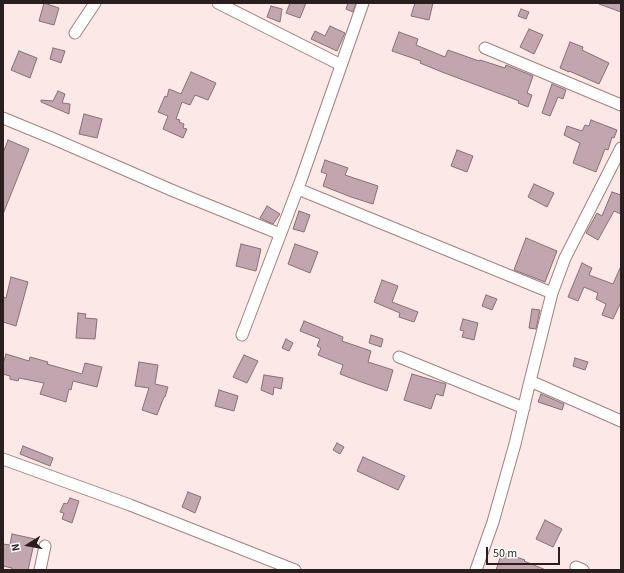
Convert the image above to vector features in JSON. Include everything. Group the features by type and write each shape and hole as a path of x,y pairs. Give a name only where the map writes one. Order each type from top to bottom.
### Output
{"street":[{"path":"75,33 95,3"},
{"path":"218,3 341,65"},
{"path":"242,335 298,189 363,3"},
{"path":"485,48 621,105"},
{"path":"3,118 176,192 280,234"},
{"path":"476,570 493,522 515,444 552,293 565,258 621,148"},
{"path":"298,189 552,293"},
{"path":"399,357 524,408"},
{"path":"530,381 621,421"},
{"path":"3,459 130,505 295,570"},
{"path":"40,570 45,546"}],"building":[{"path":"44,3 59,8 54,25 39,21"},
{"path":"290,3 306,3 300,18 286,13"},
{"path":"348,3 356,3 353,12 346,9"},
{"path":"415,3 433,3 429,20 411,16"},
{"path":"621,3 621,12 599,4"},
{"path":"271,6 282,9 280,22 267,17"},
{"path":"521,9 529,12 526,19 518,16"},
{"path":"330,26 345,33 337,51 311,39 315,31 325,36"},
{"path":"529,29 543,35 534,54 520,47"},
{"path":"399,32 418,39 416,45 445,57 448,50 505,68 506,65 533,76 527,93 532,95 528,107 518,103 519,101 442,72 420,63 421,61 392,51"},
{"path":"570,42 583,47 582,50 609,63 599,84 560,68"},
{"path":"53,48 65,51 61,63 50,59"},
{"path":"19,51 37,58 30,78 11,70"},
{"path":"191,72 216,83 208,100 195,95 190,105 182,102 176,119 180,120 179,122 184,124 183,128 187,129 183,138 163,129 168,116 158,112 165,96 167,97 169,89 181,94"},
{"path":"552,84 566,90 563,99 558,97 550,116 542,113"},
{"path":"58,91 65,94 62,103 70,104 69,114 41,102 41,100 53,101"},
{"path":"84,114 102,119 97,138 79,134"},
{"path":"591,120 617,130 614,138 612,137 608,150 605,149 596,172 573,163 580,143 564,135 567,126 582,131 585,125 589,126"},
{"path":"8,140 29,149 3,214 3,153"},
{"path":"457,150 473,156 467,172 451,166"},
{"path":"325,160 348,168 345,175 378,186 373,204 323,186 327,174 321,172"},
{"path":"534,184 554,193 547,207 528,197"},
{"path":"612,192 621,195 621,214 614,211 598,240 586,233 597,213 602,216"},
{"path":"267,206 280,214 273,224 260,218"},
{"path":"299,211 310,215 304,232 293,229"},
{"path":"526,238 557,251 545,282 514,270"},
{"path":"241,244 261,249 256,271 236,266"},
{"path":"295,244 318,252 310,273 288,264"},
{"path":"582,263 592,268 589,275 613,284 621,266 621,302 613,319 602,315 606,304 596,299 598,293 584,287 578,301 568,297"},
{"path":"11,277 28,282 16,326 3,322 3,297 6,298"},
{"path":"382,280 398,286 392,302 418,312 414,322 399,317 400,313 374,302"},
{"path":"486,295 497,299 492,310 482,306"},
{"path":"532,309 540,310 536,329 529,328"},
{"path":"78,313 86,314 85,318 97,319 95,339 76,338"},
{"path":"463,319 478,323 474,340 462,337 464,331 460,330"},
{"path":"304,321 343,337 342,341 371,351 368,362 393,370 387,391 340,374 343,365 318,355 321,348 317,346 320,339 300,331"},
{"path":"371,335 383,339 381,347 369,343"},
{"path":"286,339 293,343 289,351 282,348"},
{"path":"6,354 29,361 30,357 48,362 47,364 82,374 85,363 102,367 97,387 73,381 71,390 69,389 66,402 40,394 44,383 19,378 18,381 10,379 10,376 3,374 3,364"},
{"path":"244,355 258,361 247,383 233,377"},
{"path":"575,358 588,362 585,370 573,366"},
{"path":"139,362 158,365 155,384 168,387 157,415 142,410 149,388 135,386"},
{"path":"412,374 446,384 443,396 436,394 431,409 404,400"},
{"path":"264,375 283,378 281,389 274,387 273,395 261,390"},
{"path":"219,390 238,396 234,411 215,406"},
{"path":"541,394 564,404 562,410 538,402"},
{"path":"337,443 344,447 340,454 333,450"},
{"path":"23,446 53,458 50,466 20,454"},
{"path":"363,457 405,476 398,490 357,471"},
{"path":"188,492 201,497 195,513 182,507"},
{"path":"70,498 79,501 72,523 62,519 64,513 60,512 64,503 67,504"},
{"path":"545,520 562,529 553,547 536,539"},
{"path":"12,534 35,539 28,570 12,570 12,568 3,566 3,544 10,545"},
{"path":"502,552 525,560 524,561 546,570 496,570"}]}
